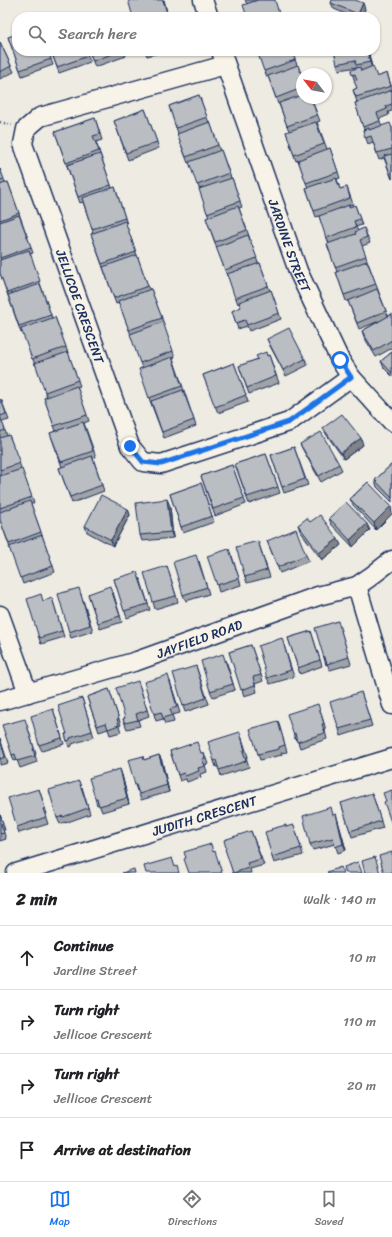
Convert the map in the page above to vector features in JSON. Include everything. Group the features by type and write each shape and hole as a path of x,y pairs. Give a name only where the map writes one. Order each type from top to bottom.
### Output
{"street":[{"path":"203,0 207,12"},
{"name":"JARDINE STREET","path":"223,58 298,271 340,360 351,377 392,422"},
{"name":"JELLICOE CRESCENT","path":"223,58 40,116 26,129 23,144 130,446 143,462 161,464 289,422 351,377"},
{"name":"JAYFIELD ROAD","path":"0,701 137,661 318,596 357,586 392,560"},
{"path":"357,586 392,705"},
{"path":"0,615 28,693"},
{"name":"JUDITH CRESCENT","path":"16,873 392,758"}],"building":[{"path":"128,0 163,0 167,12 132,12"},
{"path":"258,0 275,0 279,12 245,12 243,5"},
{"path":"332,0 355,0 363,3 359,12 353,12 331,3"},
{"path":"12,36 12,48 8,37"},
{"path":"0,42 11,66 0,72"},
{"path":"15,56 50,56 51,59 20,70"},
{"path":"53,56 88,56 57,67"},
{"path":"91,56 106,56 93,61"},
{"path":"259,56 294,56 295,60 264,71"},
{"path":"335,56 368,56 370,62 356,65 355,60 337,64"},
{"path":"298,65 299,68 296,68 296,90 276,98 268,76"},
{"path":"373,66 377,77 387,73 391,86 356,97 353,90 357,88 354,81 357,80 355,74 352,75 351,70 360,67 361,71"},
{"path":"392,90 392,104 386,106 387,109 377,113 380,121 363,127 355,103"},
{"path":"199,95 207,117 176,128 169,106"},
{"path":"296,97 296,104 313,104 317,115 287,126 279,103"},
{"path":"145,109 157,142 126,153 114,121"},
{"path":"95,118 100,134 93,136 99,151 66,163 55,132"},
{"path":"210,122 218,145 186,157 177,134"},
{"path":"316,122 324,144 294,155 286,132"},
{"path":"390,123 392,128 392,149 377,153 371,136 365,138 363,130 369,128 369,130"},
{"path":"330,148 338,172 306,183 298,160"},
{"path":"221,150 229,173 197,185 189,162"},
{"path":"100,154 111,185 78,197 67,165"},
{"path":"392,154 392,179 384,156"},
{"path":"0,169 4,179 0,180"},
{"path":"232,178 240,201 207,213 199,189"},
{"path":"336,178 340,189 347,187 350,198 314,211 306,188"},
{"path":"8,182 19,213 0,220 0,185"},
{"path":"115,187 125,218 92,229 82,198"},
{"path":"349,205 349,207 355,205 360,219 354,221 356,227 326,238 319,216"},
{"path":"238,206 247,230 215,242 206,218"},
{"path":"19,215 31,247 0,258 0,222"},
{"path":"125,221 136,252 102,264 91,234"},
{"path":"364,228 367,237 360,240 366,256 335,267 327,244 356,234 355,232"},
{"path":"248,235 257,258 225,270 216,247"},
{"path":"29,250 40,281 7,293 0,273 0,260"},
{"path":"137,255 148,286 114,298 103,267"},
{"path":"367,261 376,284 344,295 336,272"},
{"path":"260,263 268,286 235,298 227,274"},
{"path":"40,284 51,315 19,326 8,295"},
{"path":"151,289 162,318 129,330 118,301"},
{"path":"377,289 386,311 357,323 348,301"},
{"path":"271,290 279,313 247,325 245,320 236,323 232,311 241,307 239,302"},
{"path":"392,314 392,340 374,351 362,331"},
{"path":"55,317 66,347 32,359 21,329"},
{"path":"163,322 173,351 140,363 130,334"},
{"path":"289,328 305,359 283,370 267,339"},
{"path":"68,352 78,380 45,392 35,363"},
{"path":"266,352 267,356 269,355 276,376 247,388 239,366 258,359 256,356"},
{"path":"392,352 392,373 381,361"},
{"path":"172,357 182,386 149,398 139,369"},
{"path":"234,363 246,395 215,407 203,375"},
{"path":"77,386 87,415 54,426 44,398"},
{"path":"183,390 194,420 162,432 151,401"},
{"path":"1,399 6,414 0,416 0,400"},
{"path":"342,414 361,438 341,453 323,428"},
{"path":"0,416 5,430 0,432"},
{"path":"83,422 93,451 61,462 50,433"},
{"path":"321,432 339,464 319,476 300,444"},
{"path":"9,435 20,463 0,470 0,438"},
{"path":"294,447 305,479 282,487 271,455"},
{"path":"266,454 278,487 247,497 235,464"},
{"path":"92,456 102,485 70,497 59,468"},
{"path":"392,464 392,498 375,480"},
{"path":"232,465 244,498 213,509 201,476"},
{"path":"22,469 32,497 0,508 0,476"},
{"path":"368,482 391,506 374,523 350,499"},
{"path":"201,483 212,516 181,527 170,494"},
{"path":"101,495 128,509 111,540 85,526"},
{"path":"167,499 171,532 140,535 136,503"},
{"path":"30,501 41,532 9,544 0,520 0,512"},
{"path":"346,502 367,524 350,540 329,518"},
{"path":"320,515 338,539 319,553 298,525 307,518 310,522"},
{"path":"296,529 306,555 278,567 267,541"},
{"path":"42,535 53,566 20,578 9,547"},
{"path":"258,541 267,570 245,577 236,547"},
{"path":"229,549 239,578 217,585 207,556"},
{"path":"196,555 207,587 183,595 173,562"},
{"path":"167,566 176,596 153,602 144,573"},
{"path":"137,572 148,604 124,611 114,579"},
{"path":"110,586 120,616 98,623 88,594"},
{"path":"79,588 90,625 69,632 58,594"},
{"path":"41,594 43,601 52,598 62,631 39,638 27,599"},
{"path":"338,621 349,657 327,664 315,628"},
{"path":"311,631 320,660 298,668 288,638"},
{"path":"282,638 291,670 267,678 258,646"},
{"path":"251,645 261,675 253,677 255,685 241,690 229,652"},
{"path":"223,654 233,684 210,691 201,661"},
{"path":"196,666 206,698 183,706 173,673"},
{"path":"168,675 177,707 170,709 172,715 163,718 161,712 154,714 144,682"},
{"path":"138,681 147,710 136,714 138,720 125,723 123,719 125,718 116,688"},
{"path":"109,689 119,719 117,719 119,725 108,729 106,723 97,726 87,697"},
{"path":"361,692 370,720 339,729 330,702"},
{"path":"82,698 92,731 70,738 70,740 67,741 65,734 67,734 58,706"},
{"path":"318,704 325,733 297,742 287,714"},
{"path":"53,709 62,738 39,745 31,716"},
{"path":"25,719 35,756 17,761 15,754 12,755 2,725"},
{"path":"278,721 285,745 279,747 279,749 258,754 250,729"},
{"path":"240,732 246,761 219,770 216,760 214,761 208,742"},
{"path":"0,739 5,757 0,759"},
{"path":"197,742 201,753 204,753 205,758 202,759 205,766 198,768 199,771 185,776 184,773 178,775 170,751"},
{"path":"159,755 167,785 139,794 128,760 143,756 144,760"},
{"path":"120,769 127,798 99,806 89,778"},
{"path":"79,781 88,808 57,818 49,790"},
{"path":"39,789 45,808 43,809 46,817 17,827 8,798"},
{"path":"392,790 391,822 384,802 386,801 383,793"},
{"path":"372,793 381,821 350,831 341,803"},
{"path":"331,807 333,815 336,814 343,844 335,847 333,838 310,844 303,816"},
{"path":"0,815 4,833 0,834"},
{"path":"286,825 286,827 294,825 301,848 272,857 265,832"},
{"path":"251,831 261,859 247,863 249,868 233,873 225,849 224,840"},
{"path":"211,844 213,852 215,851 222,873 189,873 184,859 186,858 184,852"},
{"path":"392,852 392,873 384,873 379,856"},
{"path":"375,857 380,873 365,873 362,861"},
{"path":"172,858 179,873 146,873 144,866"},
{"path":"358,862 362,873 346,873 344,867"},
{"path":"341,867 343,873 327,872"},
{"path":"134,869 135,873 122,873"}],"route":[{"path":"130,446 143,462 161,464 289,422 351,377 340,360"}]}
